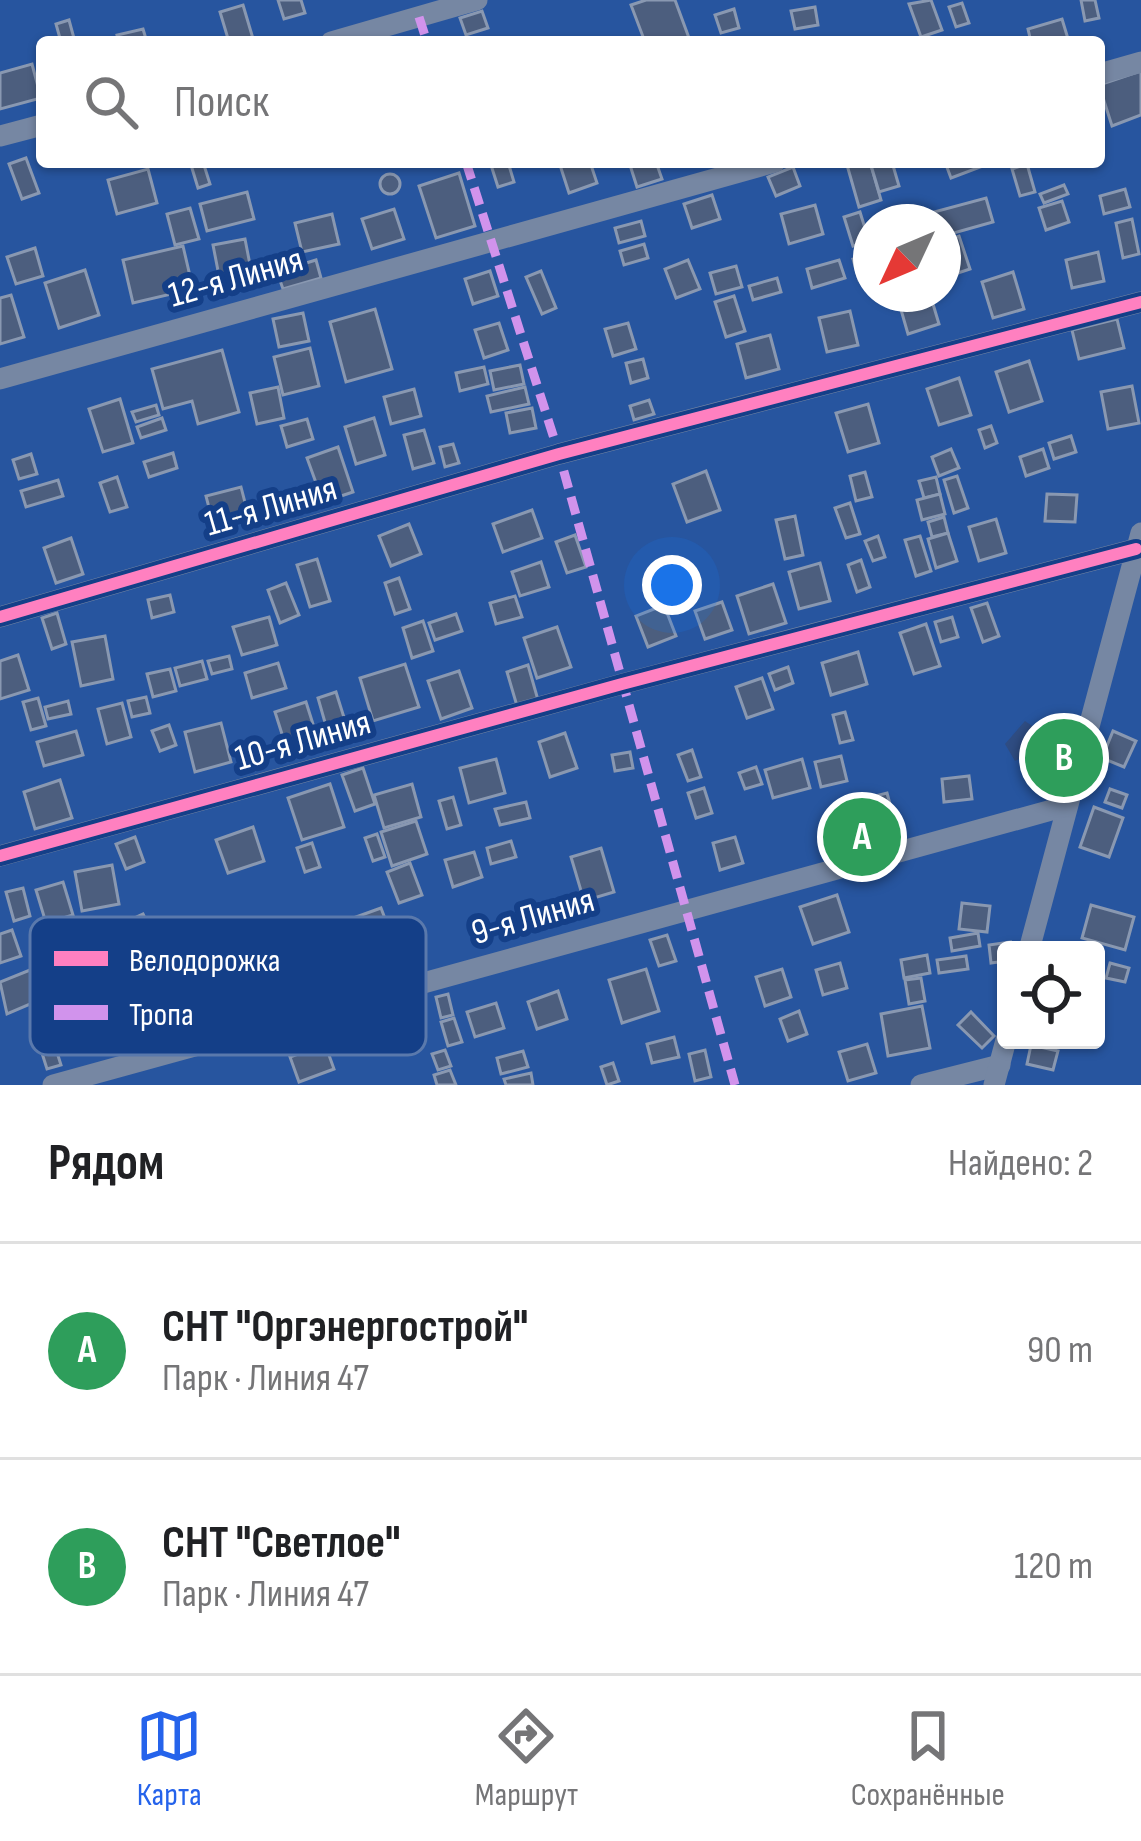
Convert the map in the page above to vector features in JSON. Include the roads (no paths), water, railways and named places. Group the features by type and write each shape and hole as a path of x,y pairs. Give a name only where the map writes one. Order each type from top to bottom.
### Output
{"street":[{"path":"346,36 416,9 477,0"},
{"path":"1105,72 1141,62"},
{"path":"0,136 36,126"},
{"name":"12-я Линия","path":"0,380 753,168"},
{"name":"11-я Линия","path":"0,617 559,454 1141,302"},
{"path":"1031,941 1138,541"},
{"name":"10-я Линия","path":"0,856 1138,541"},
{"name":"9-я Линия","path":"426,981 1066,806"},
{"name":"9-я Линия","path":"53,1085 161,1055"},
{"path":"921,1085 997,1075"}],"place":[{"name":"СНТ \"Светлое\"","path":"1064,758"},
{"name":"СНТ \"Оргэнергострой\"","path":"862,837"}]}
